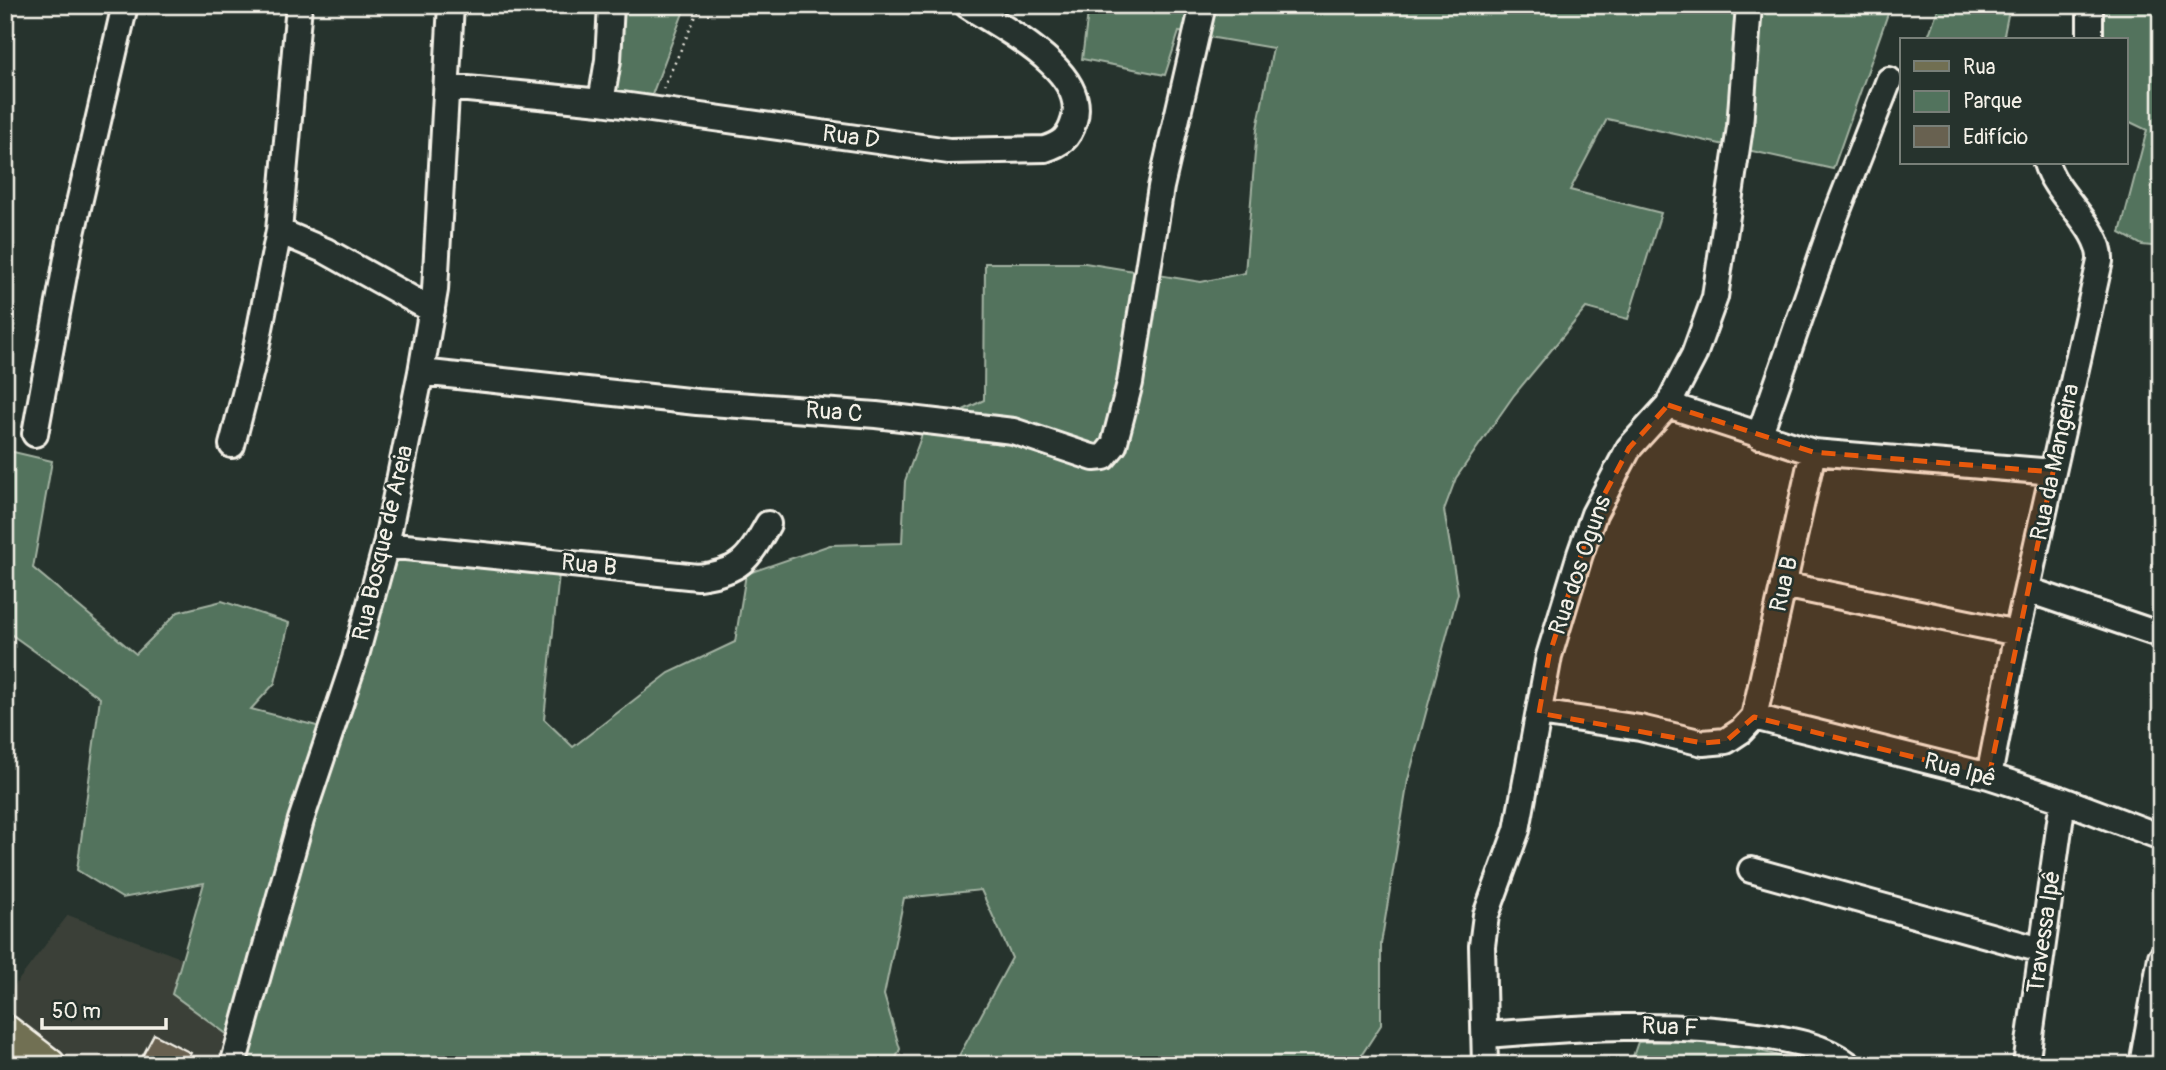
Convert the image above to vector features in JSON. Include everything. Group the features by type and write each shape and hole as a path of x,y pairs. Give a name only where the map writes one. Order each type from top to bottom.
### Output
{"main road":[{"path":"5,1031 48,1064"}],"street":[{"path":"35,434 88,155 125,5"},
{"path":"232,445 254,359 279,231 299,5"},
{"name":"Rua Bosque de Areia","path":"233,1065 301,820 355,659 386,545 432,310 451,5"},
{"path":"601,102 608,60 611,5"},
{"name":"Rua D","path":"447,87 601,102 949,151 1045,149 1065,140 1076,118 1074,91 1067,80 1050,61 967,5"},
{"name":"Rua C","path":"421,372 697,402 876,415 1013,430 1099,458 1109,454 1114,445 1130,383 1161,187 1203,5"},
{"name":"Rua dos Oguns","path":"1485,1065 1482,976 1486,915 1517,830 1549,656 1594,514 1629,448 1668,405 1694,355 1715,297 1740,127 1749,5"},
{"path":"2090,5 2090,38"},
{"path":"1759,436 1843,196 1889,80"},
{"name":"Rua da Mangeira","path":"1989,776 2017,633 2100,254 2096,239 2061,195 2046,164"},
{"path":"279,231 326,251 432,310"},
{"path":"1668,405 1813,452 2053,472"},
{"name":"Rua B","path":"1754,717 1813,452"},
{"name":"Rua B","path":"386,545 698,577 718,575 738,566 752,551 768,524"},
{"path":"1783,584 2017,633"},
{"path":"2028,590 2161,635"},
{"path":"1539,713 1640,728 1703,743 1726,741 1754,717"},
{"name":"Rua Ipê","path":"1754,717 1989,776 2063,800 2161,837"},
{"name":"Travessa Ipê","path":"2026,1065 2063,800"},
{"path":"1751,870 2041,950"},
{"path":"2142,1065 2161,957"},
{"name":"Rua F","path":"1486,1035 1616,1025 1722,1030 1815,1047 1834,1054 1849,1065"}],"path":[{"path":"653,111 701,5"}],"highlighted area":[{"path":"1668,405 1813,452 2053,472 1989,776 1754,717 1726,741 1703,743 1539,713 1549,656 1594,514 1629,448"}],"shaded area":[{"path":"68,915 181,958 172,994 247,1049 244,1065 65,1065 5,1018 5,998"}],"green space":[{"path":"620,5 686,5 650,100 615,91"},
{"path":"1089,5 1891,5 1833,169 1607,119 1570,190 1661,213 1628,319 1586,308 1514,395 1456,478 1444,510 1458,593 1408,780 1381,944 1381,1025 1355,1065 954,1065 1012,958 981,890 904,898 884,995 900,1049 893,1065 244,1065 247,1049 172,994 204,883 122,898 77,870 100,698 5,630 5,450 52,461 33,568 136,654 178,612 222,601 289,623 275,683 251,709 344,733 368,659 392,556 559,574 544,719 573,747 669,673 735,642 746,574 830,545 902,543 905,481 924,429 984,400 985,263 1085,263 1201,282 1245,273 1257,129 1273,48 1179,32 1165,75 1082,59"},
{"path":"1921,5 2010,5 2003,38 1928,38 1938,9"},
{"path":"2100,5 2161,5 2161,247 2142,245 2120,233 2147,130 2128,121 2128,38 2096,38"},
{"path":"1726,1040 1807,1065 1630,1065 1638,1042"}],"building":[{"path":"154,1034 191,1053 185,1065 157,1065 142,1057"}]}
